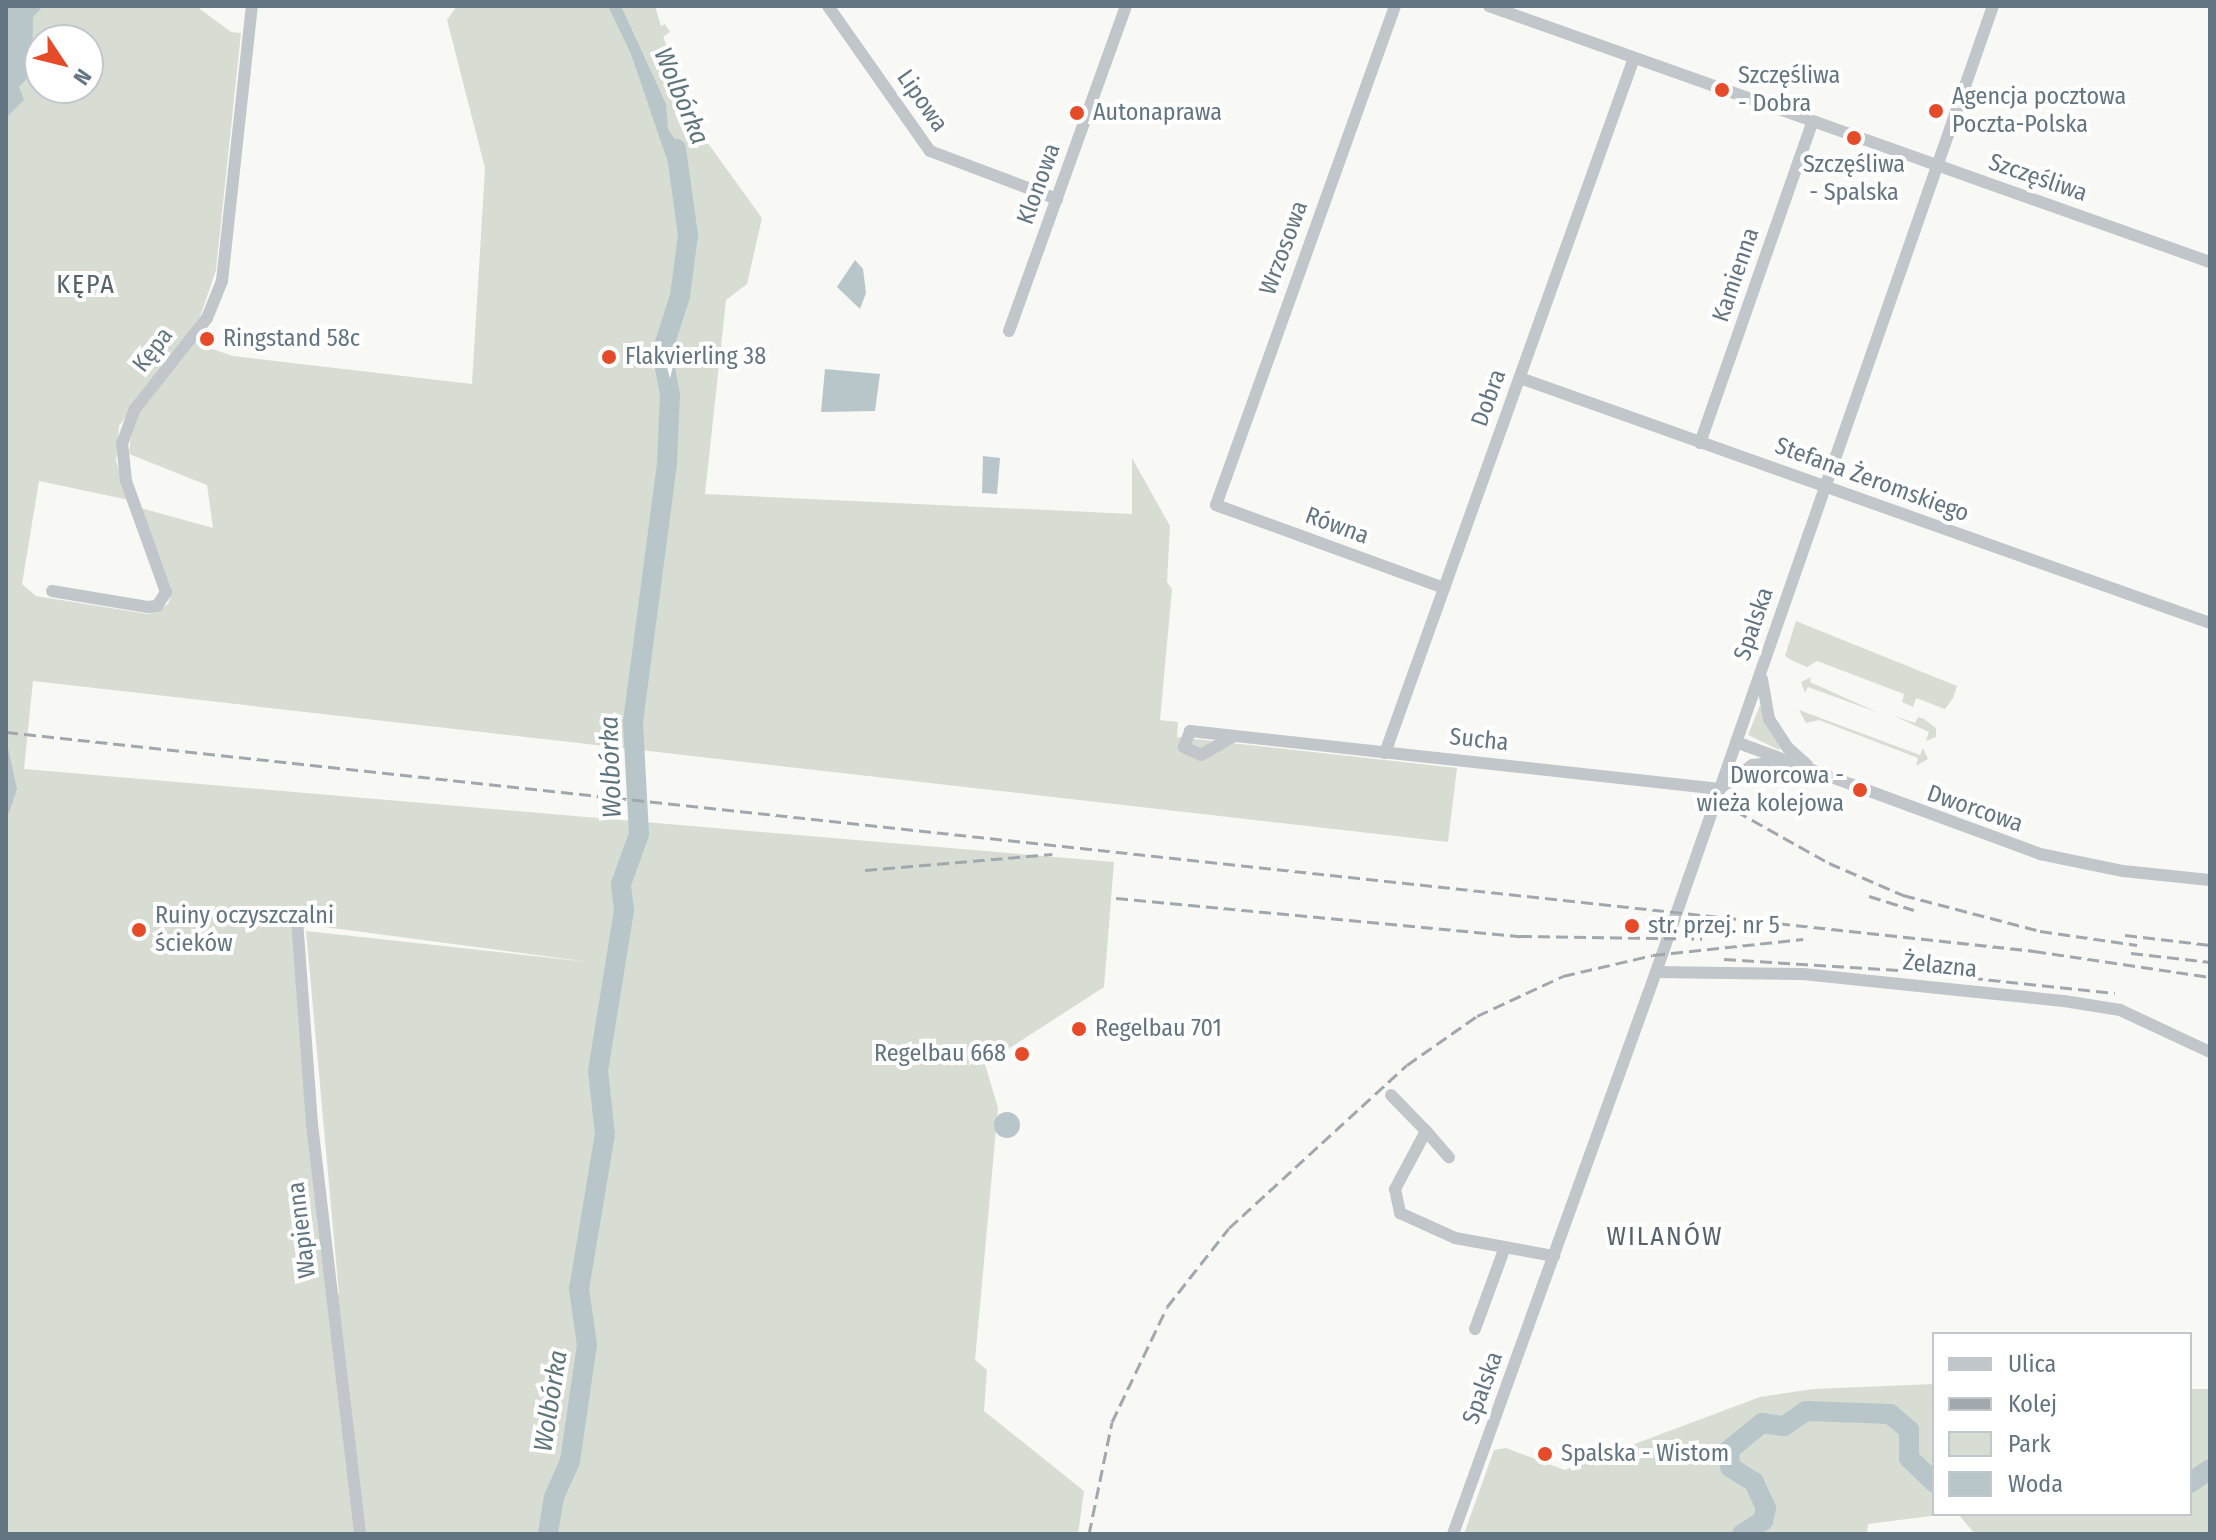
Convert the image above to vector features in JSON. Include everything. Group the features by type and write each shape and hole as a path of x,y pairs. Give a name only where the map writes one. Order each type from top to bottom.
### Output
{"street":[{"name":"Kępa","path":"52,591 148,607 164,600 165,585 126,481 122,444 135,409 207,318 222,281 252,6"},
{"name":"Lipowa","path":"828,6 930,151 1057,199"},
{"name":"Klonowa","path":"1009,331 1126,6"},
{"name":"Wrzosowa","path":"1216,505 1395,6"},
{"name":"Szczęśliwa","path":"1489,6 2210,262"},
{"name":"Spalska","path":"1453,1534 1656,972 1993,6"},
{"name":"Dobra","path":"1385,753 1634,58"},
{"name":"Kamienna","path":"1700,443 1812,123"},
{"name":"Stefana Żeromskiego","path":"1520,378 2210,623"},
{"name":"Równa","path":"1216,505 1444,588"},
{"path":"1762,668 1763,702 1776,731 1819,775"},
{"name":"Sucha","path":"1234,736 1720,789"},
{"name":"Dworcowa","path":"1736,742 2040,854 2123,871 2210,880"},
{"path":"1720,789 1752,765 1790,763"},
{"name":"Wapienna","path":"297,920 312,1124 360,1534"},
{"name":"Żelazna","path":"1656,972 1803,974 2064,1001 2120,1010 2210,1052"},
{"path":"1391,1095 1449,1157"},
{"path":"1426,1131 1395,1189 1400,1213 1455,1238 1554,1256"},
{"name":"Spalska","path":"1475,1329 1505,1247"}],"green space":[{"path":"6,6 196,6 231,32 241,33 216,270 200,317 119,426 116,461 129,500 39,481 22,584 36,596 148,614 168,604 172,591 141,508 213,528 207,485 129,454 131,433 139,413 195,343 233,356 472,384 485,168 447,20 457,6 655,6 661,26 665,24 670,32 663,37 701,125 697,128 762,218 747,284 726,300 705,494 1132,514 1132,458 1170,526 1167,582 1172,589 1160,720 1178,722 1177,737 1457,768 1448,842 33,681 24,769 1114,862 1104,987 985,1064 998,1108 975,1360 987,1370 984,1411 1084,1491 1078,1534 362,1534 335,1294 339,1294 306,931 589,962 294,923 307,1126 355,1534 6,1534"},
{"path":"1796,621 1957,686 1953,698 1945,709 1916,698 1913,707 1902,702 1904,694 1817,661 1807,667 1791,660 1785,656"},
{"path":"1811,677 1810,682 1879,713 1808,687 1805,693 1801,682"},
{"path":"1760,705 1781,748 1779,750 1748,735"},
{"path":"1799,710 1920,755 1923,748 1928,759 1916,766 1918,758 1819,720 1806,723"},
{"path":"1892,715 1915,723 1918,717 1924,719 1936,728 1936,737 1926,741 1929,732"},
{"path":"1932,1384 1932,1516 1868,1524 1867,1534 1464,1534 1494,1450 1506,1448 1565,1470 1760,1397 1813,1389"},
{"path":"2192,1389 2210,1389 2210,1534 1975,1534 1960,1516 2192,1516"}],"water":[{"path":"6,6 43,6 33,17 33,24 24,24 24,82 19,87 24,100 6,118"},
{"path":"608,6 621,6 666,104 668,129 687,158 688,172 674,180 631,54"},
{"path":"855,260 863,269 866,293 860,309 837,287"},
{"path":"825,369 880,374 875,411 821,412"},
{"path":"983,456 1000,458 997,494 982,493"},
{"path":"6,693 8,748 17,789 6,821"},
{"path":"1007,1112 1016,1116 1020,1125 1016,1134 1007,1138 998,1134 994,1125 998,1116"}],"waterway":[{"name":"Wolbórka","path":"548,1534 554,1497 570,1461 587,1345 579,1289 605,1134 598,1071 624,910 621,884 639,834 633,722 667,463 670,395 662,352 680,296 688,235 676,149"},
{"path":"1742,1534 1763,1521 1766,1508 1754,1482 1730,1467 1729,1450 1762,1423 1784,1426 1806,1411 1890,1414 1909,1430 1909,1458 1932,1480"},
{"path":"2192,1482 2210,1469"}],"railway":[{"path":"6,732 2034,951 2210,977"},
{"path":"1736,811 1829,863 1903,895 2040,931 2137,945"},
{"path":"865,870 1052,854"},
{"path":"1869,896 1914,910"},
{"path":"1116,898 1520,936 1702,939"},
{"path":"2125,935 2210,945"},
{"path":"1089,1534 1112,1422 1167,1307 1229,1228 1407,1065 1477,1016 1563,976 1653,955 1803,939"},
{"path":"2131,953 2210,962"},
{"path":"1724,959 1899,970 2115,993"}],"place":[{"name":"Szczęśliwa - Dobra","path":"1722,90"},
{"name":"Agencja pocztowa Poczta-Polska","path":"1936,111"},
{"name":"Autonaprawa","path":"1077,113"},
{"name":"Szczęśliwa - Spalska","path":"1854,138"},
{"name":"Ringstand 58c","path":"207,339"},
{"name":"Flakvierling 38","path":"609,357"},
{"name":"Dworcowa - wieża kolejowa","path":"1860,790"},
{"name":"str. przej. nr 5","path":"1632,926"},
{"name":"Ruiny oczyszczalni ścieków","path":"139,930"},
{"name":"Regelbau 701","path":"1079,1029"},
{"name":"Regelbau 668","path":"1022,1054"},
{"name":"Spalska - Wistom","path":"1545,1454"}],"district":[{"name":"KĘPA","path":"86,285"},
{"name":"WILANÓW","path":"1665,1237"}]}
